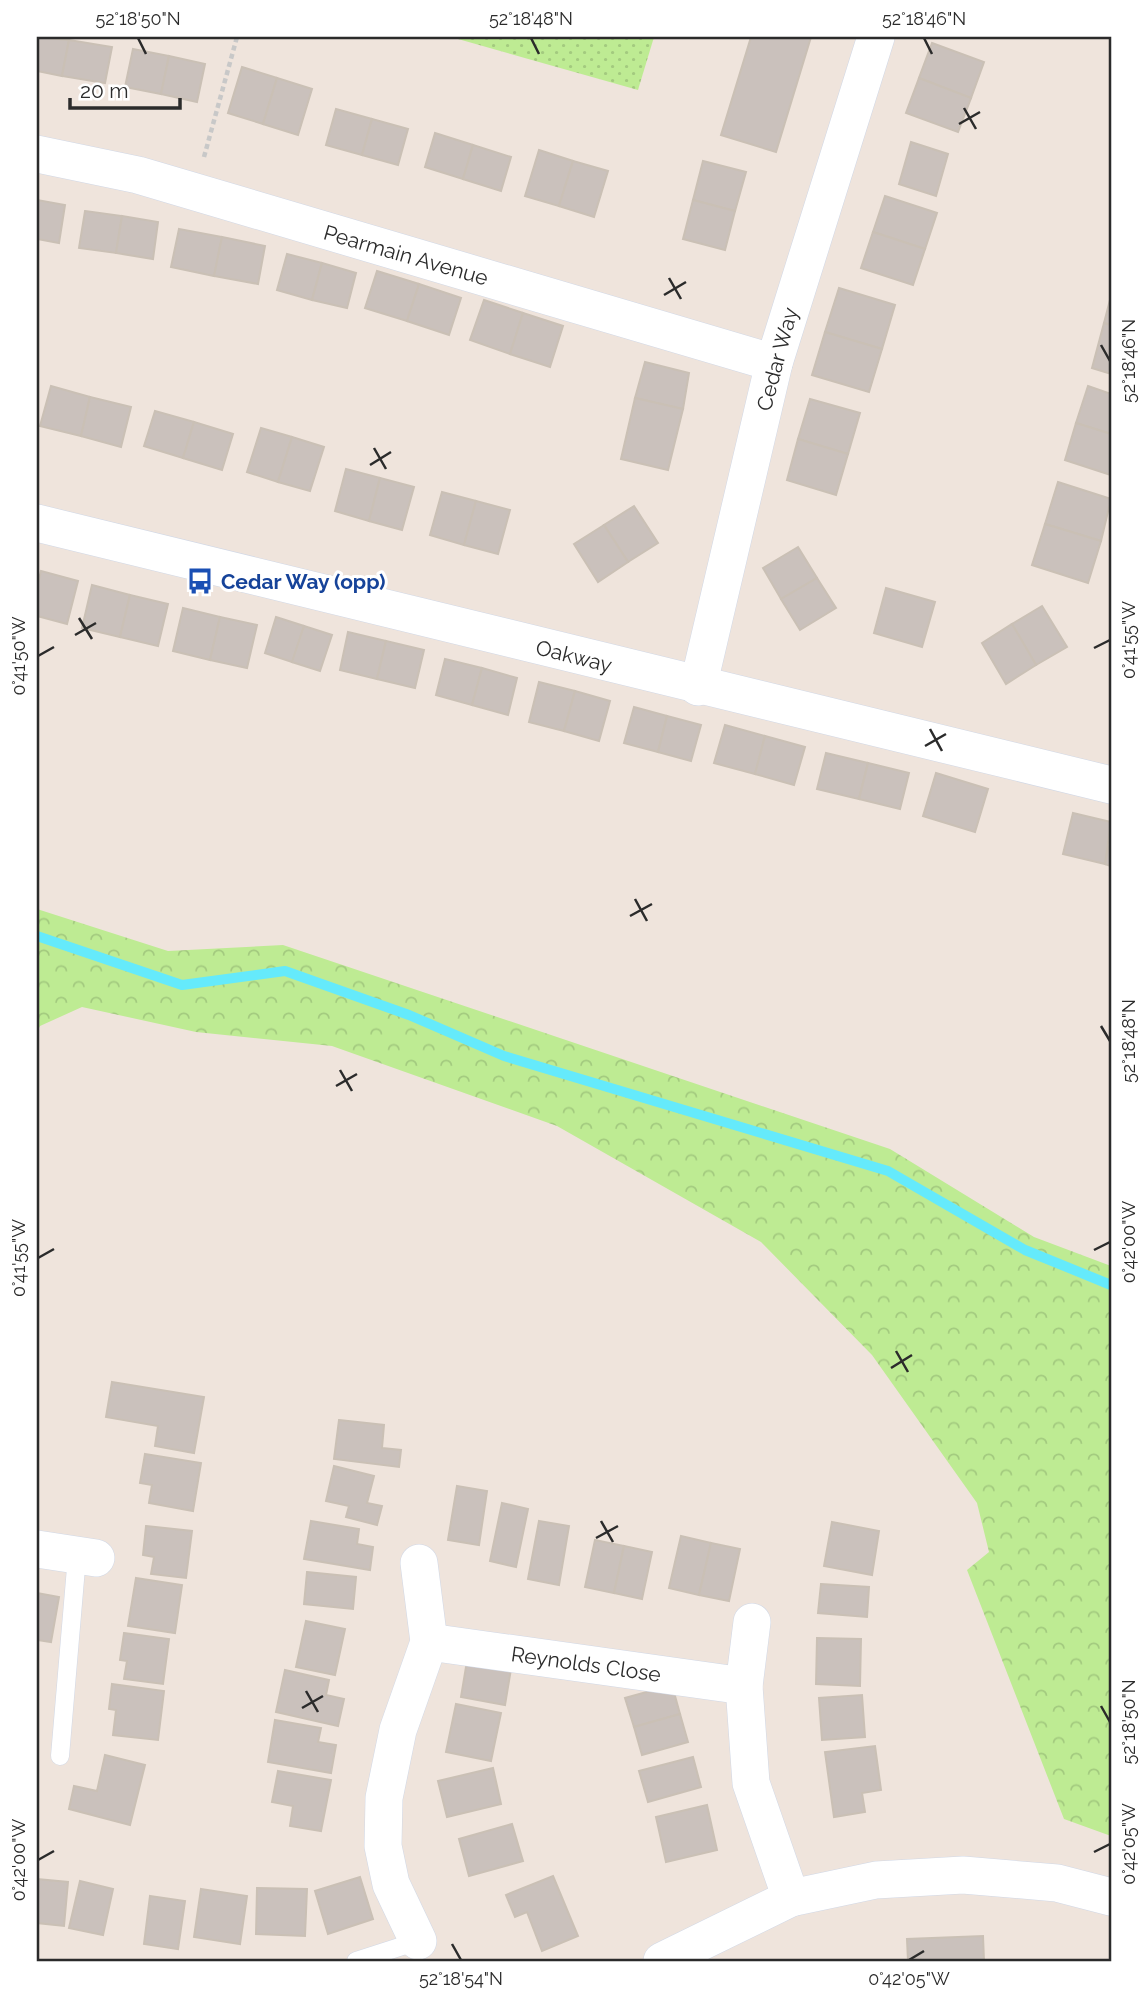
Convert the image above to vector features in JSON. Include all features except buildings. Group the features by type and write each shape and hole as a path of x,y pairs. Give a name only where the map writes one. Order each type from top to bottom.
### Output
{"street":[{"name":"Cedar Way","path":"698,687 774,363 876,37"},
{"name":"Pearmain Avenue","path":"37,154 138,175 774,363"},
{"name":"Oakway","path":"37,523 698,687 1111,785"},
{"path":"37,1549 86,1557"},
{"path":"418,1941 391,1884 383,1846 384,1798 398,1730 429,1642 419,1563"},
{"path":"752,1622 744,1686 751,1783 790,1898"},
{"name":"Reynolds Close","path":"429,1642 744,1686"},
{"path":"662,1961 790,1898 876,1880 962,1875 1057,1883 1111,1896"}],"lane":[{"path":"61,1756 86,1557"},
{"path":"356,1961 418,1941"}],"path":[{"path":"195,192 237,37"}],"green space":[{"path":"451,37 654,37 638,90"},
{"path":"37,909 168,951 283,945 890,1149 1034,1237 1111,1266 1111,1836 1064,1819 967,1570 989,1552 977,1503 872,1355 761,1242 557,1126 332,1046 196,1032 82,1007 40,1026 37,1032"}],"waterway":[{"path":"37,936 182,985 285,971 409,1015 504,1056 888,1171 1025,1250 1111,1285"}],"place":[{"name":"Cedar Way (opp)","path":"200,581"}]}
